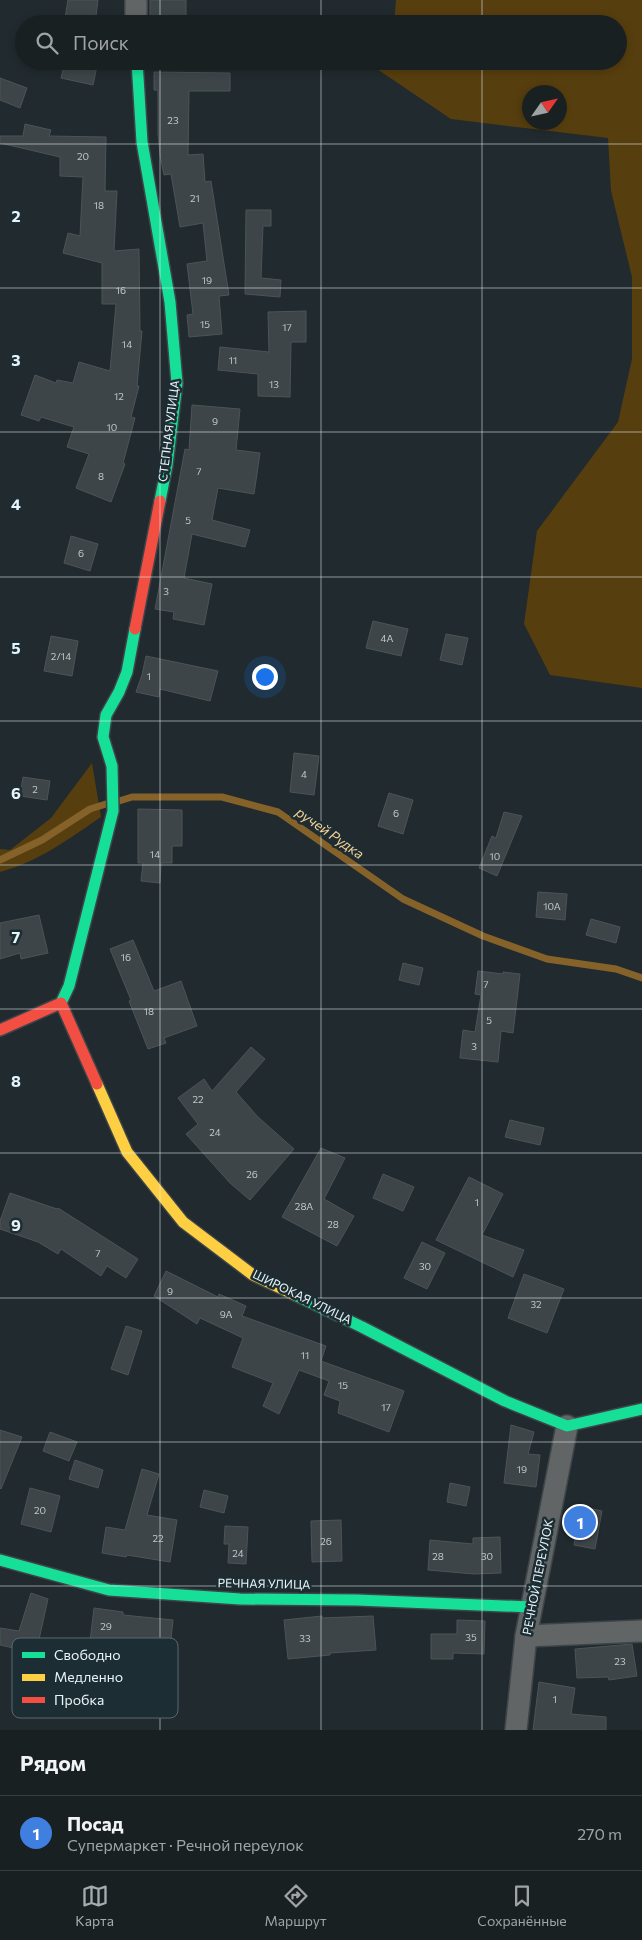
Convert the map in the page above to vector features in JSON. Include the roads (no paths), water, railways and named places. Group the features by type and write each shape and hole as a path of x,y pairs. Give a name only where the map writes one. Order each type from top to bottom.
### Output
{"street":[{"path":"136,0 136,15"},
{"name":"СТЕПНАЯ УЛИЦА","path":"61,1003 69,986 113,811 112,766 103,737 106,715 119,692 126,672 167,465 177,383 170,302 142,142 138,70"},
{"path":"0,1030 61,1003"},
{"name":"ШИРОКАЯ УЛИЦА","path":"61,1003 127,1152 183,1222 253,1275 362,1327 505,1401 567,1426"},
{"path":"567,1426 642,1409"},
{"name":"РЕЧНОЙ ПЕРЕУЛОК","path":"516,1730 526,1636 567,1426"},
{"name":"РЕЧНАЯ УЛИЦА","path":"0,1560 109,1590 240,1599 357,1600 531,1607"},
{"path":"526,1636 642,1631"}],"waterway":[{"name":"ручей Рудка","path":"119,801 132,797 222,797 278,812 403,899 483,936 547,959 616,969 642,978"},
{"name":"ручей Рудка","path":"0,860 42,840 90,809 106,804"}],"place":[{"name":"Посад","path":"580,1522"}]}
